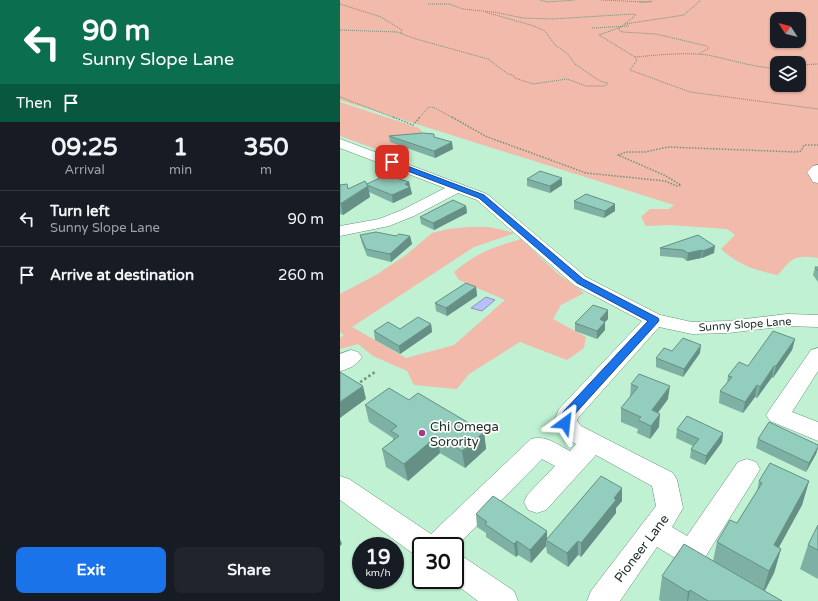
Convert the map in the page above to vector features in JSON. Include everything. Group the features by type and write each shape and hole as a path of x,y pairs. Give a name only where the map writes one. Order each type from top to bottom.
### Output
{"street":[{"name":"Sunny Slope Lane","path":"340,143 482,197 580,281 654,320 692,328 728,327 787,320 818,321"},
{"path":"818,169 814,172 818,179"},
{"path":"340,231 383,223 408,213 458,187"},
{"name":"Pioneer Lane","path":"602,601 670,508 664,480 573,432 565,423 567,415 654,320"},
{"path":"818,355 778,414 818,432"},
{"path":"536,502 593,442"},
{"path":"447,537 540,446 572,464"},
{"path":"654,531 692,553 747,469"},
{"path":"340,486 412,537"},
{"path":"464,573 503,601"}],"path":[{"path":"540,0 547,2 575,0"},
{"path":"601,0 640,2"},
{"path":"701,0 698,1 690,11 684,15 626,24 599,35 635,57 677,52 718,57 749,66 770,68"},
{"path":"340,4 375,14 398,27 402,30 401,33"},
{"path":"428,4 449,4 463,9 523,18 552,19 636,15 630,18 626,24 629,26 592,28"},
{"path":"340,30 401,33 488,59 508,74 513,74 515,78 533,84 567,79 586,86 598,87 605,86 608,83 600,81 575,64 568,54 555,45 545,31 534,26 487,14 483,11"},
{"path":"619,28 620,31 626,32 639,32 680,38 707,46 709,48 698,54"},
{"path":"635,57 637,60 630,70 690,92 818,109"},
{"path":"806,65 818,64"},
{"path":"340,97 413,125 429,107 435,108 485,136 586,172 665,181 677,186 681,185 664,175 620,158 618,155 626,152 645,152 668,147 743,148 801,152 804,145 818,145"},
{"path":"350,389 375,372"}],"shaded area":[{"path":"340,0 818,0 818,258 799,257 787,264 778,275 754,269 734,259 721,249 735,235 727,229 669,225 646,226 641,217 650,209 669,209 674,205 340,100"},
{"path":"340,102 419,128 423,133 390,148 376,149 340,136"},
{"path":"489,227 515,233 474,247 352,327 406,358 454,345 505,300 459,280 454,272 462,265 486,251 521,239 557,273 584,293 561,305 553,319 586,337 584,348 567,360 520,342 469,374 457,389 414,385 407,371 373,356 358,344 340,349 340,338 344,335 340,332 340,294 376,275 406,255 432,233 448,229"}],"water":[{"path":"486,297 495,300 482,311 471,308"}],"building":[{"path":"423,133 434,134 434,137 452,142 434,151 389,136"},
{"path":"540,171 562,178 550,186 527,179"},
{"path":"386,175 409,182 405,184 410,187 392,195 367,185"},
{"path":"365,181 368,186 340,204 340,185 347,184 348,189"},
{"path":"586,194 615,204 605,211 574,201"},
{"path":"453,200 466,206 433,223 420,217"},
{"path":"376,232 396,236 399,234 410,236 390,254 366,249 360,235"},
{"path":"698,235 715,246 703,251 688,253 683,250 660,248"},
{"path":"466,283 476,287 446,308 435,303"},
{"path":"593,305 608,310 600,319 605,322 597,331 575,323"},
{"path":"418,317 431,324 399,346 374,331 388,322 400,329"},
{"path":"773,331 795,339 760,387 757,385 745,402 720,391 732,377 728,376 739,362 748,366"},
{"path":"683,338 701,345 684,369 656,358 664,348 672,351"},
{"path":"340,372 363,386 340,402"},
{"path":"639,374 670,386 652,410 660,414 651,426 638,420 641,417 621,408 638,387 631,384"},
{"path":"389,388 409,400 418,393 484,432 462,451 437,436 404,464 382,449 399,436 391,431 397,426 365,405"},
{"path":"687,416 723,433 706,456 691,449 699,439 677,429"},
{"path":"769,422 818,445 809,463 758,439"},
{"path":"770,463 809,481 774,545 781,549 769,571 717,542 730,520 737,523 762,483 759,481"},
{"path":"601,476 622,488 614,498 616,500 581,543 578,541 567,553 546,540"},
{"path":"493,496 547,531 530,550 517,541 514,544 485,524 487,522 476,514"},
{"path":"818,525 818,550 808,545"},
{"path":"684,544 782,601 708,601 690,590 688,592 662,576"}],"place":[{"name":"Chi Omega Sorority","path":"422,433"}],"route":[{"path":"392,162 482,197 580,281 654,320 567,415 565,423"}]}
